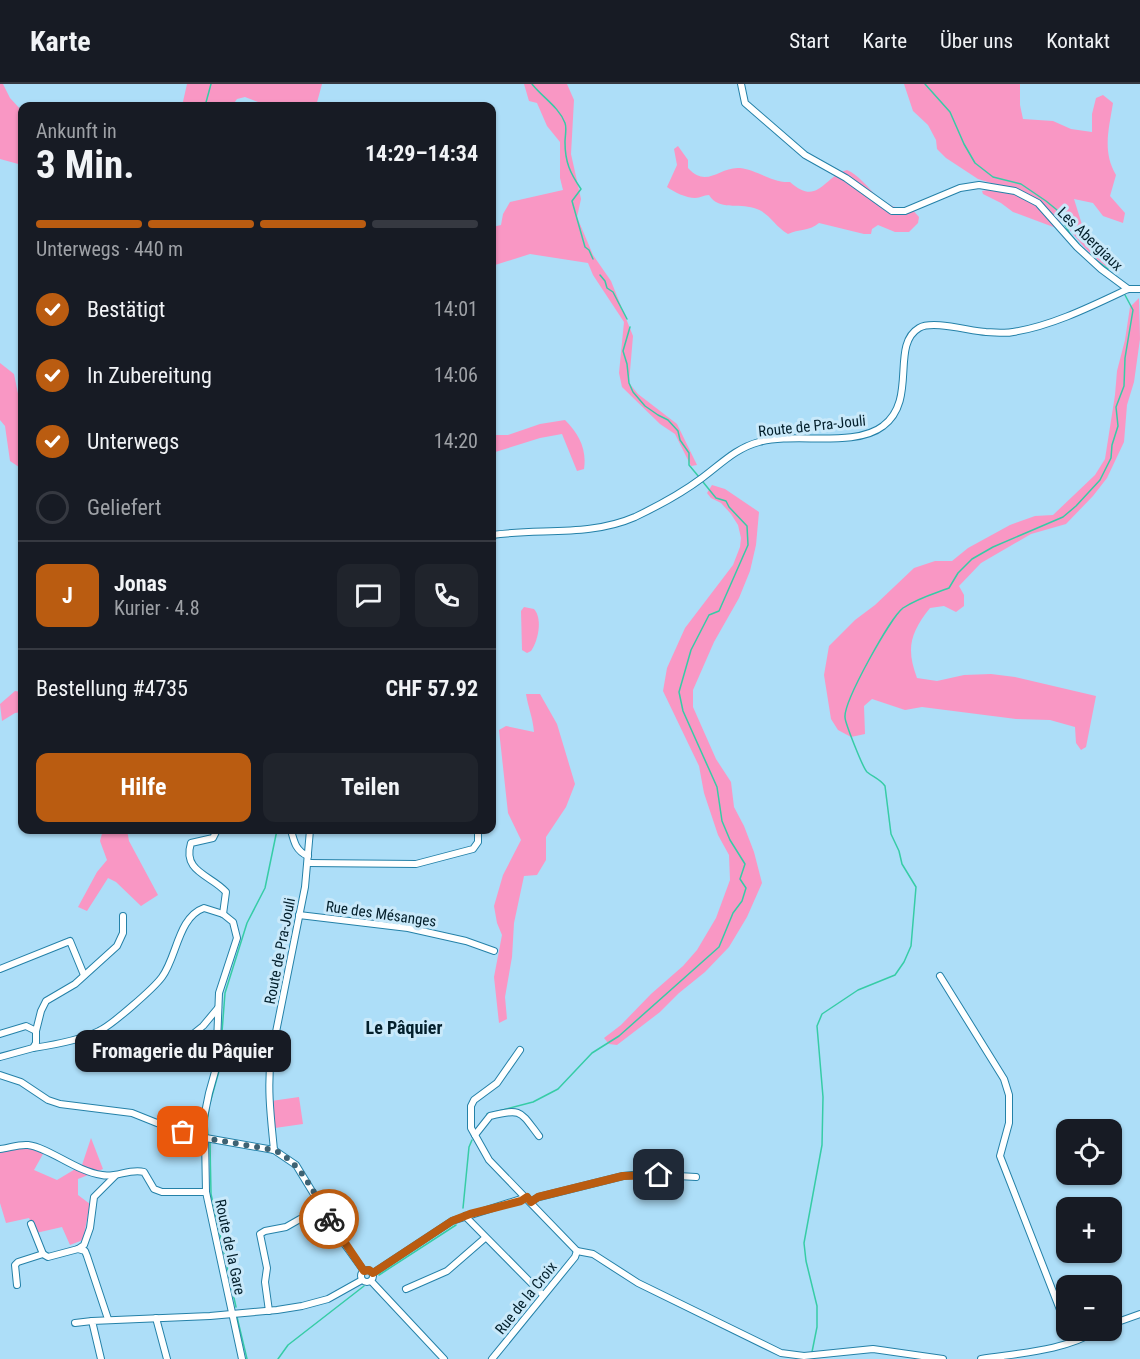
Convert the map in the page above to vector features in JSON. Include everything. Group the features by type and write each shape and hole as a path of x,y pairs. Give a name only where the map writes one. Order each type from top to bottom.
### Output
{"street":[{"name":"Les Abergiaux","path":"741,84 745,103 805,155 846,178 892,211 905,211 960,188 979,185 1015,191 1038,203 1077,247 1128,289"},
{"path":"1128,289 1140,289"},
{"name":"Route de Pra-Jouli","path":"496,535 573,531 611,525 646,512 701,479 728,456 750,445 777,439 851,437 874,432 889,421 899,405 903,392 905,350 908,340 914,332 926,325 974,332 1011,333 1041,326 1128,289"},
{"path":"0,1057 52,1045 100,1030 147,993 162,978 193,913 204,908 223,914 226,892 217,882 196,871 191,863 189,847 191,843 213,838 215,834"},
{"path":"292,834 300,853 308,859 416,864 473,849 478,842 478,834"},
{"name":"Route de Pra-Jouli","path":"274,1150 270,1067 305,887 310,834"},
{"name":"Route de la Gare","path":"223,914 233,922 237,938 219,993 216,1068 208,1094 202,1137 206,1192 242,1359"},
{"name":"Rue des Mésanges","path":"299,915 408,928 466,941 494,951"},
{"path":"33,1048 41,1011 46,1001 75,984 117,946 123,933 123,916"},
{"path":"0,969 70,940 84,975"},
{"path":"940,976 1004,1079 1009,1095 1009,1123 1000,1156 1056,1299"},
{"path":"132,1040 168,1054 203,1026 218,1008"},
{"path":"0,1034 22,1026 36,1031"},
{"path":"520,1050 497,1083 474,1100 470,1113 471,1128 489,1160 578,1251 596,1255 638,1283 769,1348 790,1355 869,1349 942,1359"},
{"path":"0,1075 21,1082 48,1100 60,1104 132,1113 167,1127 202,1137 274,1150 296,1165 343,1242 364,1271"},
{"path":"476,1135 490,1116 516,1111 522,1114 539,1136"},
{"path":"0,1149 27,1145 39,1148 75,1167 102,1175 116,1176 138,1171 144,1172 154,1189 162,1192 206,1192"},
{"path":"371,1281 373,1273 443,1226 465,1216 623,1176 642,1174 696,1177"},
{"path":"78,1250 87,1240 94,1197 116,1176"},
{"path":"465,1216 543,1295"},
{"path":"269,1311 265,1282 267,1268 260,1234 286,1227 300,1219"},
{"path":"31,1224 43,1254 48,1257 78,1250 85,1251 108,1319"},
{"path":"406,1289 447,1270 485,1238"},
{"name":"Rue de la Croix","path":"492,1359 578,1251"},
{"path":"17,1285 15,1265 43,1254"},
{"path":"364,1271 369,1270 373,1273"},
{"path":"362,1280 361,1275 364,1271"},
{"path":"75,1323 108,1319 269,1311 318,1302 337,1295 362,1280 371,1281 444,1359"},
{"path":"1122,1320 1140,1314"},
{"path":"156,1318 167,1359"},
{"path":"92,1321 101,1359"},
{"path":"981,1359 1047,1349 1073,1341"}],"shaded area":[{"path":"0,84 3,84 10,98 18,107 18,164 0,159"},
{"path":"187,84 322,84 317,102 258,102 245,97 235,102 183,102"},
{"path":"524,84 567,84 574,100 571,154 581,199 577,217 593,255 611,281 633,336 629,383 638,394 677,424 697,465 691,466 675,434 660,424 622,387 619,373 624,322 593,275 588,263 530,254 496,265 496,226 501,225 503,214 510,202 563,190 560,178 560,142 547,126 537,103 529,101"},
{"path":"904,84 1020,84 1023,119 1053,121 1071,129 1092,132 1092,114 1096,98 1103,95 1113,103 1108,131 1108,149 1116,175 1110,196 1125,213 1123,223 1103,216 1093,203 1074,199 1084,231 1110,258 1114,266 1112,270 1091,254 1062,219 1056,228 1013,212 983,194 982,191 1004,187 978,179 946,158 937,149 936,140 928,125 913,111"},
{"path":"678,146 688,160 688,168 701,177 740,168 777,181 790,182 807,192 820,188 847,170 882,201 899,208 910,207 919,217 918,223 909,232 895,232 878,225 872,229 871,234 864,234 819,223 788,234 759,210 723,205 709,195 697,198 688,197 667,187 677,165 674,149"},
{"path":"1139,298 1140,339 1134,382 1127,405 1124,442 1107,478 1066,524 1031,534 981,563 959,586 964,595 964,606 956,612 944,606 930,608 914,633 911,650 917,678 937,681 964,675 991,674 1015,677 1096,696 1086,747 1081,750 1076,743 1075,727 1050,720 1016,719 922,707 905,710 872,699 864,706 865,734 851,737 838,730 831,719 824,675 829,646 855,620 875,605 914,568 935,561 952,561 968,548 1010,525 1035,516 1053,515 1095,475 1105,459 1117,371 1130,307"},
{"path":"0,363 14,374 18,394 18,466 10,461 5,426 0,420"},
{"path":"565,420 581,442 584,469 577,471 562,434 540,438 496,452 496,435 508,435 540,424"},
{"path":"712,485 725,489 759,512 756,545 750,571 693,690 693,707 716,759 731,782 734,807 754,852 762,883 747,917 729,947 660,1012 617,1045 609,1044 604,1038 621,1025 697,950 716,918 730,880 729,855 718,835 704,793 699,766 663,691 667,668 685,628 733,565 740,547 741,538 738,525 721,503 707,493"},
{"path":"524,607 534,609 539,624 536,642 531,651 527,653 522,650 521,611"},
{"path":"15,691 18,691 18,713 2,721 0,704"},
{"path":"526,694 540,694 557,724 575,784 566,807 546,837 546,860 537,875 524,876 514,923 512,957 505,997 507,1019 499,1023 494,977 502,935 494,906 503,875 521,840 508,813 499,730 506,726 534,732"},
{"path":"102,834 128,834 129,841 158,895 141,906 116,882 108,878 87,911 78,907 97,872 107,860 100,841"},
{"path":"299,1097 303,1124 275,1128 271,1101"},
{"path":"91,1138 103,1169 78,1179 78,1195 90,1204 83,1240 70,1245 62,1227 36,1233 29,1218 6,1223 0,1203 0,1151 27,1147 43,1154 34,1170 57,1180 82,1165"}],"waterway":[{"path":"206,102 211,84"},
{"path":"532,84 555,107 565,123 567,161 581,189 572,201 585,247 593,259"},
{"path":"925,84 950,112 975,163 993,177 1021,184 1046,201 1057,210 1070,234 1082,248"},
{"path":"1092,257 1108,269"},
{"path":"600,275 607,288 613,292 627,319"},
{"path":"812,1352 817,1327 817,1306 804,1243 822,1145 823,1097 817,1026 822,1014 858,990 895,975 911,946 916,887 902,864 891,834 885,786 865,769 846,721 847,708 869,660 888,627 903,608 949,588 958,573 972,559 993,547 1063,517 1100,480 1111,458 1112,445 1118,426 1116,407 1124,386 1125,358 1133,310 1125,295"},
{"path":"630,327 623,351 633,392 645,406 668,420 678,431 680,440 689,453 689,465 699,477"},
{"path":"487,1114 533,1102 558,1089 592,1053 619,1036 719,947 733,913 742,901 746,888 740,879 745,864 730,840 722,821 717,787 683,711 679,692 691,650 709,615 719,611 748,545 747,526 726,501 716,498 703,482"},
{"path":"210,1103 219,1071 225,993 247,923 265,888 276,834"},
{"path":"208,1135 209,1108"},
{"path":"463,1208 469,1147 472,1140"},
{"path":"210,1143 211,1194 236,1307"},
{"path":"379,1275 456,1225"},
{"path":"278,1359 288,1345 364,1286"},
{"path":"237,1317 247,1359"}],"way so far":[{"path":"183,1132 274,1150 282,1154 296,1165 329,1219"}],"place":[{"name":"Fromagerie du Pâquier","path":"183,1132"}],"district":[{"name":"Le Pâquier","path":"404,1028"}],"route":[{"path":"329,1219 364,1271 369,1270 373,1273 443,1226 470,1214 521,1201 527,1197 531,1202 534,1198 623,1176 659,1175"}]}
